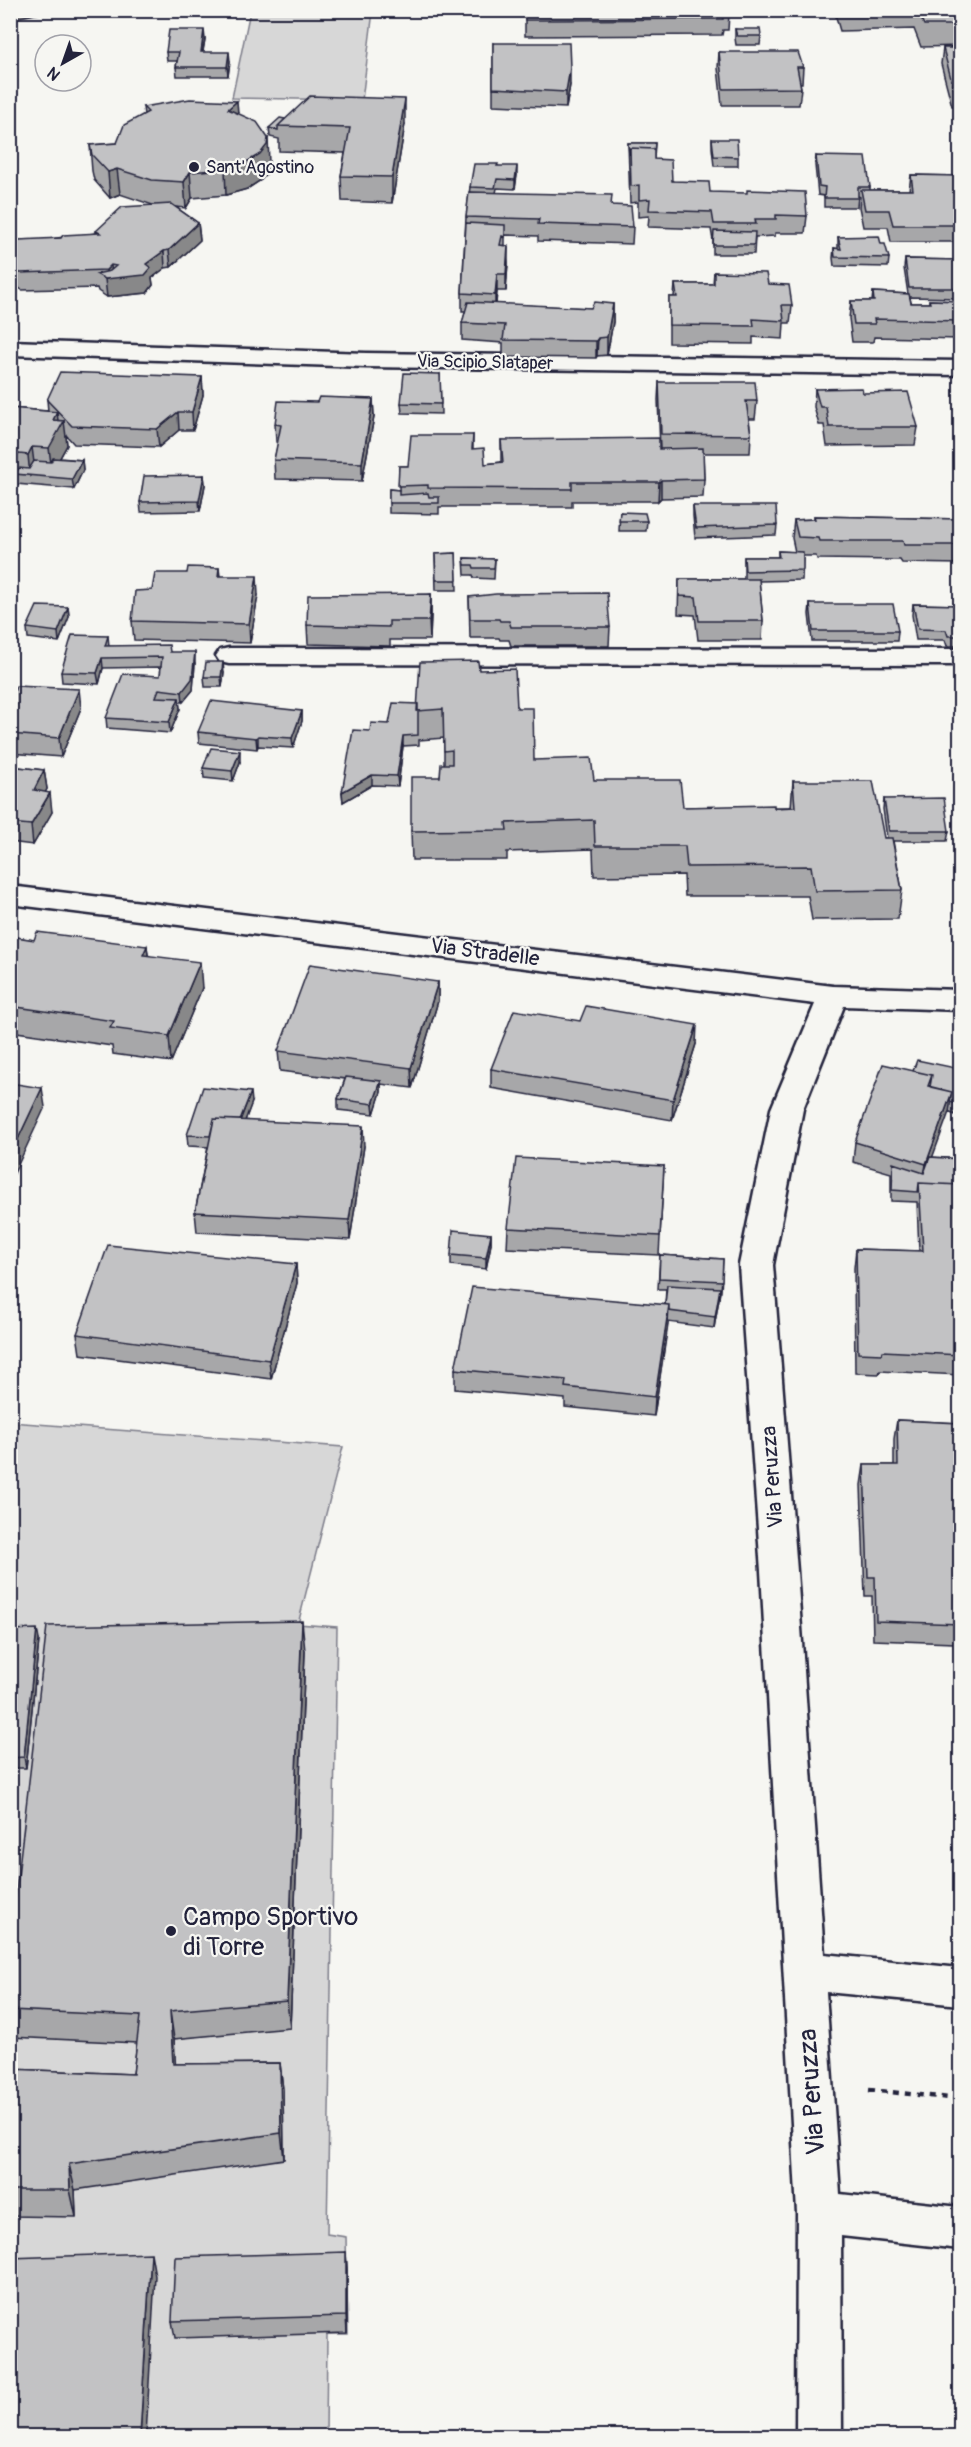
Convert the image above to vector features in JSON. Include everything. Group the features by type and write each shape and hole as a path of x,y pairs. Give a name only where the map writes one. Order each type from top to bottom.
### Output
{"street":[{"name":"Via Scipio Slataper","path":"10,348 366,360 960,368"},
{"path":"229,656 960,657"},
{"name":"Via Stradelle","path":"10,895 833,996 960,1000"},
{"name":"Via Peruzza","path":"819,2436 819,2213 779,1571 756,1265 787,1109 833,996"},
{"path":"804,1971 960,1986"},
{"path":"819,2213 960,2228"}],"path":[{"path":"811,2085 960,2099"}],"shaded area":[{"path":"250,11 373,11 362,100 232,98"},
{"name":"Campo Sportivo di Torre","path":"10,1422 343,1447 298,1624 337,1627 327,2234 346,2237 348,2334 327,2334 326,2436 11,2436"}],"building":[{"path":"525,10 728,10 729,14 722,14 723,19 525,20"},
{"path":"917,10 960,10 960,25 924,25"},
{"path":"735,29 760,29 761,36 737,36"},
{"path":"169,30 204,30 201,52 229,52 227,67 176,67 179,52 166,52"},
{"path":"493,43 569,43 570,68 566,92 493,88"},
{"path":"943,48 960,48 960,90 954,90"},
{"path":"719,52 798,52 803,67 797,67 801,88 723,89"},
{"path":"310,96 405,99 392,177 341,176 350,128 278,126"},
{"path":"190,99 237,101 228,109 257,122 268,138 267,145 260,154 245,163 225,169 190,172 184,182 152,180 117,169 108,172 92,155 90,145 117,143 124,125 148,112 143,107"},
{"path":"280,118 285,119 278,126 278,130 269,128"},
{"path":"712,139 737,139 738,157 714,156"},
{"path":"628,143 655,143 654,152 654,149 630,148 629,155"},
{"path":"630,148 654,149 654,159 671,160 672,181 709,182 710,192 747,193 747,190 805,192 807,216 776,215 776,219 755,219 756,224 714,224 712,212 649,210 650,199 639,200 639,185 631,186"},
{"path":"816,156 866,157 870,187 858,187 858,198 824,198 825,187 819,186"},
{"path":"474,164 517,166 515,180 497,179 495,188 470,187"},
{"path":"911,175 960,176 960,225 893,225 889,210 865,210 861,190 913,190"},
{"path":"469,192 612,195 611,205 631,206 633,227 538,224 539,219 466,217"},
{"path":"171,204 198,223 169,250 146,264 151,268 145,275 105,279 96,274 110,271 116,266 111,265 106,270 20,273 10,271 10,244 18,240 100,233 96,231 122,207"},
{"path":"466,223 505,225 505,237 502,236 500,245 508,246 506,274 497,274 495,295 462,293"},
{"path":"714,231 755,232 754,245 713,245"},
{"path":"879,236 881,244 885,244 889,258 835,257 834,248 841,249 838,237"},
{"path":"905,259 960,260 960,288 909,288"},
{"path":"714,272 766,273 768,284 789,285 792,305 782,305 784,321 753,319 754,326 669,325 669,297 677,297 675,284 714,284"},
{"path":"873,292 909,294 911,303 930,303 929,300 960,301 960,321 874,319 875,324 854,324 851,301 874,301"},
{"path":"468,302 591,308 594,302 613,304 607,337 598,338 596,341 503,340 505,325 462,323"},
{"path":"60,372 202,377 192,412 178,412 157,429 72,426 47,400"},
{"path":"404,373 440,374 441,404 401,403"},
{"path":"659,382 755,382 757,401 746,401 751,435 661,434"},
{"path":"862,388 863,393 908,392 918,427 829,427 826,407 820,407 815,389"},
{"path":"319,397 373,399 362,463 274,460 281,425 275,424 278,401 317,402"},
{"path":"10,408 57,412 53,420 64,421 49,448 32,447 28,455 10,453"},
{"path":"411,435 473,435 472,449 484,448 485,464 503,462 501,440 659,438 659,449 703,448 704,479 661,480 659,482 572,482 572,489 398,486 399,466 408,466"},
{"path":"53,458 82,460 72,479 15,474 19,468 29,469 34,461 51,462"},
{"path":"204,475 199,501 140,502 144,476"},
{"path":"389,489 399,490 399,495 428,493 429,497 439,497 439,503 389,503"},
{"path":"693,506 776,506 777,525 696,528"},
{"path":"620,512 645,513 647,521 619,521"},
{"path":"814,516 960,519 960,545 904,545 903,541 819,541 818,538 798,537 794,520 815,519"},
{"path":"778,551 803,552 803,570 745,571 744,557 779,557"},
{"path":"456,553 457,580 436,580 435,554"},
{"path":"464,558 495,559 494,568 474,568 473,565 465,565"},
{"path":"188,567 219,568 218,576 257,576 249,624 132,621 135,591 152,590 155,573 187,573"},
{"path":"679,579 759,579 763,621 699,621 696,597 679,596"},
{"path":"607,593 610,627 511,627 509,621 499,619 470,619 469,597 496,594"},
{"path":"431,594 429,621 389,621 389,627 307,625 308,595"},
{"path":"810,604 893,604 898,631 813,631"},
{"path":"913,604 960,605 960,636 948,636 946,630 918,629"},
{"path":"37,606 68,607 58,632 27,628"},
{"path":"72,635 108,636 105,646 169,645 170,652 195,652 192,679 182,692 159,689 156,697 179,698 169,722 106,718 123,674 160,676 162,657 102,658 97,673 61,672"},
{"path":"478,661 479,670 515,669 517,708 533,708 534,760 591,758 594,780 680,780 683,807 774,805 774,808 795,807 793,781 873,781 884,838 892,838 902,890 815,891 811,866 687,867 685,846 595,846 594,820 506,823 507,830 411,831 411,777 440,777 441,764 452,764 452,750 444,751 443,709 417,711 420,662"},
{"path":"206,662 223,662 221,677 204,677"},
{"path":"16,686 79,689 59,738 10,734 10,692 14,692"},
{"path":"211,701 302,711 292,738 258,736 256,738 198,732"},
{"path":"393,703 418,704 418,735 403,736 397,776 372,775 342,792 353,730 370,731 371,723 389,724"},
{"path":"211,748 240,751 232,771 203,768"},
{"path":"10,766 44,770 34,790 50,793 31,825 10,823"},
{"path":"944,798 949,831 889,831 884,799"},
{"path":"37,932 147,946 143,955 200,962 169,1036 110,1028 114,1021 10,1006 10,936 34,940"},
{"path":"310,964 438,982 411,1068 278,1051"},
{"path":"586,1006 697,1025 673,1100 491,1069 514,1010 580,1021"},
{"path":"917,1060 960,1069 960,1091 957,1104 950,1102 952,1092 930,1087 932,1075 913,1071"},
{"path":"883,1064 932,1075 928,1086 952,1092 926,1164 855,1142"},
{"path":"346,1077 381,1081 373,1104 338,1099"},
{"path":"10,1083 42,1088 10,1156"},
{"path":"203,1087 251,1092 240,1120 214,1119 210,1136 187,1135"},
{"path":"214,1119 363,1126 349,1220 195,1212"},
{"path":"930,1157 960,1159 960,1185 919,1183 918,1192 892,1190 893,1163 924,1173"},
{"path":"516,1158 664,1166 660,1236 508,1228"},
{"path":"919,1183 960,1185 960,1355 883,1351 882,1354 858,1353 856,1249 923,1251"},
{"path":"453,1230 491,1234 486,1258 451,1255"},
{"path":"108,1245 296,1264 269,1360 77,1334"},
{"path":"660,1255 723,1259 722,1281 659,1278"},
{"path":"667,1285 720,1288 715,1317 669,1311 669,1305 665,1305"},
{"path":"472,1287 669,1305 655,1397 565,1387 566,1380 455,1369"},
{"path":"897,1420 960,1423 960,1624 876,1621 875,1577 868,1577 864,1465 898,1465"},
{"path":"302,1621 287,2001 170,2011 173,2064 280,2063 281,2133 69,2164 70,2190 10,2190 10,2069 133,2074 140,2016 10,2010 10,1945 47,1626"},
{"path":"37,1629 24,1757 10,1758 10,1630"},
{"path":"956,1632 960,1632 960,1678"},
{"path":"346,2252 346,2316 172,2321 175,2257"},
{"path":"151,2253 140,2436 10,2436 10,2258"}],"place":[{"name":"Sant'Agostino","path":"194,167"},
{"name":"Campo Sportivo di Torre","path":"171,1931"}]}
